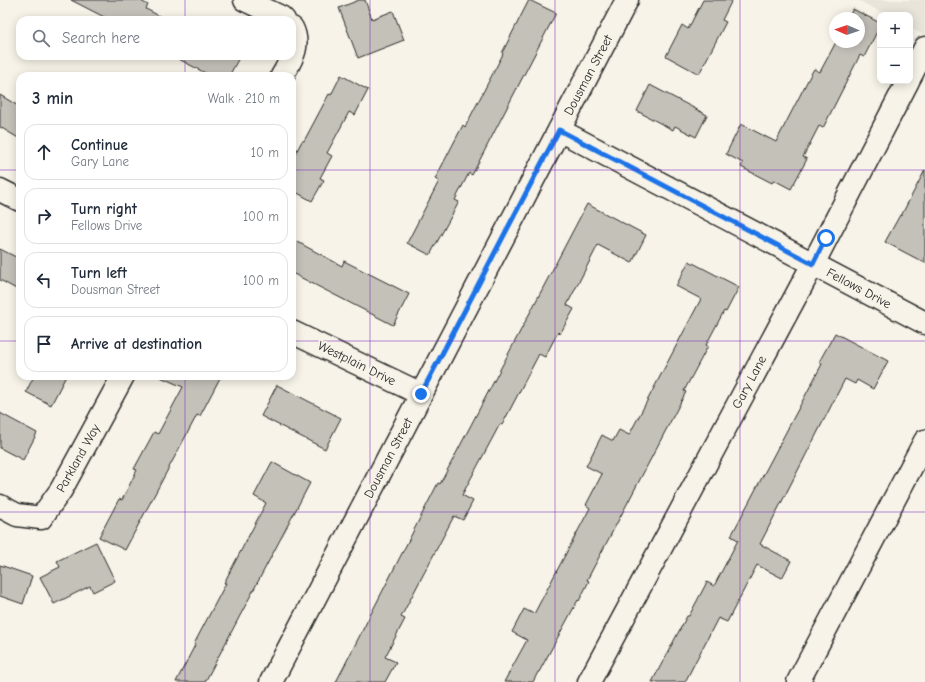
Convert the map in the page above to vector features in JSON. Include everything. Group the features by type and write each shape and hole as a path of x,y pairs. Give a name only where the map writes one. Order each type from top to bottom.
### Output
{"street":[{"path":"245,0 279,16"},
{"name":"Dousman Street","path":"271,682 627,0"},
{"path":"913,71 925,48"},
{"path":"284,72 290,60"},
{"name":"Gary Lane","path":"590,682 813,264 906,84"},
{"name":"Fellows Drive","path":"559,130 925,323"},
{"path":"0,190 16,198"},
{"name":"Westplain Drive","path":"296,334 421,394"},
{"name":"Parkland Way","path":"8,511 41,518 61,490 121,380"},
{"path":"798,682 925,441"}],"shaded area":[{"path":"858,0 925,0 925,36 913,30 913,12 880,12"}],"building":[{"path":"71,0 139,0 148,5 146,9 159,16 102,16"},
{"path":"359,0 365,0 372,19 393,11 404,40 358,58 339,8"},
{"path":"529,0 556,13 472,175 469,173 455,200 459,202 430,255 407,243 439,181 435,179 463,125 465,127"},
{"path":"703,0 732,0 722,20 726,22 699,74 666,56 682,25 688,29"},
{"path":"853,9 859,12 851,12"},
{"path":"865,15 877,21 877,32 864,57 860,55 823,128 819,126 803,157 807,159 791,189 774,180 772,183 741,167 743,163 726,154 741,124 776,142 814,69 820,72 833,48 865,48"},
{"path":"181,60 238,60 231,72 203,72"},
{"path":"341,75 368,90 355,115 349,112 327,153 332,156 320,178 324,180 312,201 296,192 296,152 302,141 304,141 329,94 331,95"},
{"path":"650,85 707,115 696,137 675,126 673,130 637,111"},
{"path":"0,95 16,105 16,137 0,127"},
{"path":"925,170 925,263 885,242 900,215 901,216"},
{"path":"587,204 646,235 632,263 598,245 567,305 574,309 560,334 558,332 545,357 539,354 502,425 500,424 462,495 473,501 463,520 454,516 401,617 405,619 385,657 396,662 385,682 336,682 438,483 440,484"},
{"path":"296,241 342,266 344,261 409,294 393,325 296,275"},
{"path":"0,249 16,257 16,289 0,280"},
{"path":"689,261 739,287 706,345 708,346 684,391 686,392 587,580 589,581 579,601 578,600 539,672 533,682 504,682 527,640 512,632 524,609 534,614 590,508 586,505 602,474 586,466 602,435 613,441 619,430 629,435 701,299 676,286"},
{"path":"835,333 888,361 873,389 857,380 855,384 845,379 760,544 791,561 782,578 757,565 727,622 718,618 685,682 652,682 707,582 714,586 738,540 731,536 822,364 819,362"},
{"path":"32,380 64,380 51,405 26,392"},
{"path":"167,380 219,380 200,416 197,415 125,550 99,537 119,499 122,500 137,470 134,469 154,432 158,434 183,387"},
{"path":"277,385 341,418 325,449 261,416"},
{"path":"0,413 37,433 23,460 0,448"},
{"path":"272,462 310,483 205,682 176,682 226,583 224,583 266,503 254,496"},
{"path":"96,542 115,581 93,592 90,586 54,604 40,577 60,567 57,561"},
{"path":"0,565 32,576 23,604 0,596"}],"route":[{"path":"421,394 559,130 813,264 826,238"}]}
